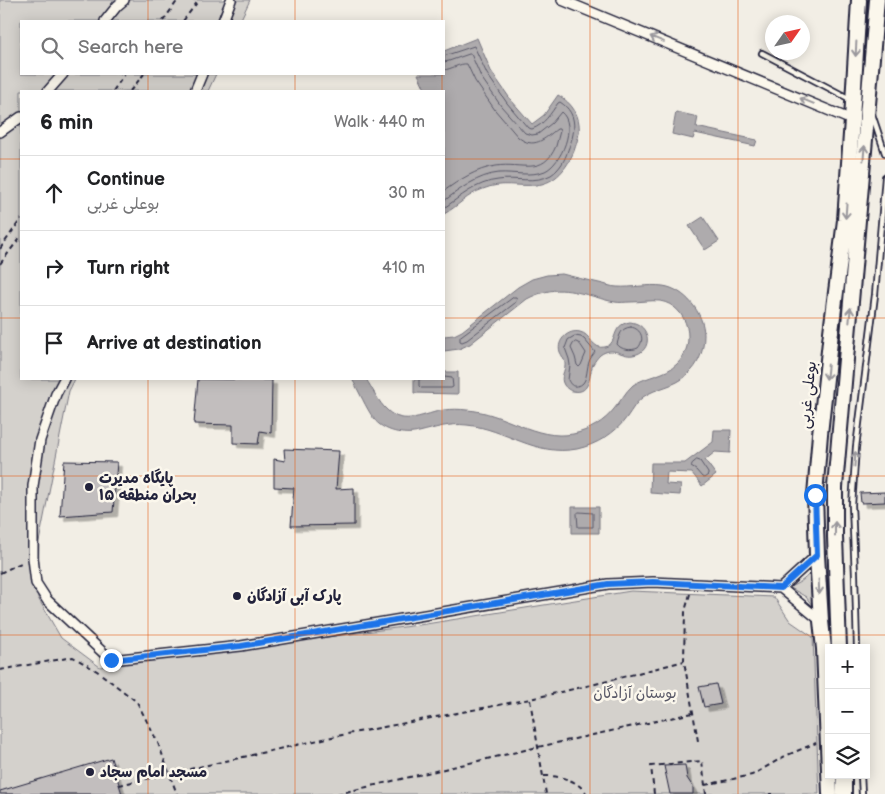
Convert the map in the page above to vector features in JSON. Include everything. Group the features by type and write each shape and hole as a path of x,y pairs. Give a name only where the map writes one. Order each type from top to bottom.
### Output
{"main road":[{"name":"بوعلی غربی","path":"827,734 824,649 817,555 816,486 831,332 845,220 859,0"},
{"path":"839,644 835,486 878,0"},
{"name":"بوعلی غربی","path":"829,779 830,794"},
{"path":"844,779 844,794"}],"street":[{"path":"106,20 124,0"},
{"path":"222,20 231,0"},
{"path":"562,0 852,120"},
{"path":"49,90 62,75"},
{"path":"195,90 202,75"},
{"path":"0,132 20,118"},
{"path":"63,380 56,394 40,440 33,486 33,558 36,583 47,600 111,660 241,646 608,584 653,582 781,588 821,621"},
{"path":"781,588 817,555"}],"lane":[{"path":"762,53 854,101"},
{"path":"869,102 885,153"},
{"path":"857,644 852,505 856,447 875,295 885,177"},
{"path":"861,779 862,794"}],"path":[{"path":"164,20 178,0"},
{"path":"184,20 199,0"},
{"path":"114,90 124,75"},
{"path":"131,90 143,75"},
{"path":"0,249 20,220"},
{"path":"0,264 20,237"},
{"path":"0,573 33,558"},
{"path":"698,585 690,593 685,611 684,661 698,741"},
{"path":"0,670 73,657 97,671 137,702 158,744 177,794"},
{"path":"120,785 332,737 530,699 684,661"},
{"path":"530,699 546,794"},
{"path":"337,794 538,746 693,713"},
{"path":"705,785 752,775 785,756 825,739"},
{"path":"654,794 651,766 702,761 706,794"},
{"path":"544,776 558,776 571,780 587,794"},
{"path":"768,794 773,794"}],"green space":[{"name":"بوستان آزادگان","path":"0,0 250,0 240,20 20,20 20,75 216,75 208,90 20,90 20,380 74,380 69,391 39,542 38,598 61,638 100,667 426,624 631,591 774,597 790,621 813,637 819,794 0,794"},
{"path":"810,573 812,605 806,597 789,587 801,582"}],"water":[{"path":"477,38 491,71 511,100 532,124 544,115 558,95 571,106 579,121 579,135 574,151 560,174 543,184 497,185 478,191 445,213 445,90 426,90 418,75 445,75 445,51"},
{"path":"676,112 698,117 696,127 757,140 755,146 695,133 693,139 672,134"},
{"path":"703,217 719,241 705,250 689,226"},
{"path":"562,274 615,287 663,286 679,292 692,303 701,318 703,327 703,346 695,367 677,382 643,397 622,423 611,433 598,441 577,449 562,450 534,446 495,432 467,425 448,425 413,433 394,432 383,427 374,419 353,380 367,380 384,407 400,418 415,418 444,410 464,410 481,412 546,433 559,435 573,434 585,431 601,421 633,385 673,368 683,356 687,347 687,327 678,310 670,304 660,301 608,301 578,292 562,290 545,292 527,299 470,344 459,349 445,351 445,336 454,335 462,331 518,287 532,279"},
{"path":"630,322 637,324 646,333 647,344 644,349 640,353 633,355 613,351 605,352 593,364 586,387 579,391 569,390 564,385 562,379 565,363 559,348 564,336 572,332 584,333 597,346 605,347 612,342 620,327"},
{"path":"445,372 458,372 458,394 414,393 414,380 445,380"},
{"path":"714,430 731,430 730,453 715,452 705,460 716,475 702,486 692,473 667,472 666,484 681,485 680,495 650,493 651,463 685,463 713,442"},
{"path":"572,507 599,507 599,533 572,533"}],"building":[{"path":"198,380 272,380 271,433 260,431 258,444 233,443 233,425 194,424"},
{"path":"284,449 339,451 336,489 354,488 354,525 291,526 294,488 274,487 274,459 285,461"},
{"name":"پایگاه مدیرت بحران منطقه ۱۵","path":"64,461 117,462 113,512 60,516"},
{"path":"885,492 885,502 861,503 860,493"},
{"path":"716,684 721,704 704,707 699,687"},
{"name":"مسجد امام سجاد","path":"111,758 122,794 0,794 0,791"},
{"path":"685,765 687,778 693,787 693,794 670,794 664,766"}],"place":[{"name":"پایگاه مدیرت بحران منطقه ۱۵","path":"89,487"},
{"name":"پارک آبی آزادگان","path":"237,596"},
{"name":"مسجد امام سجاد","path":"90,772"}],"route":[{"path":"111,660 241,646 608,584 653,582 781,588 817,555 815,495"}]}
